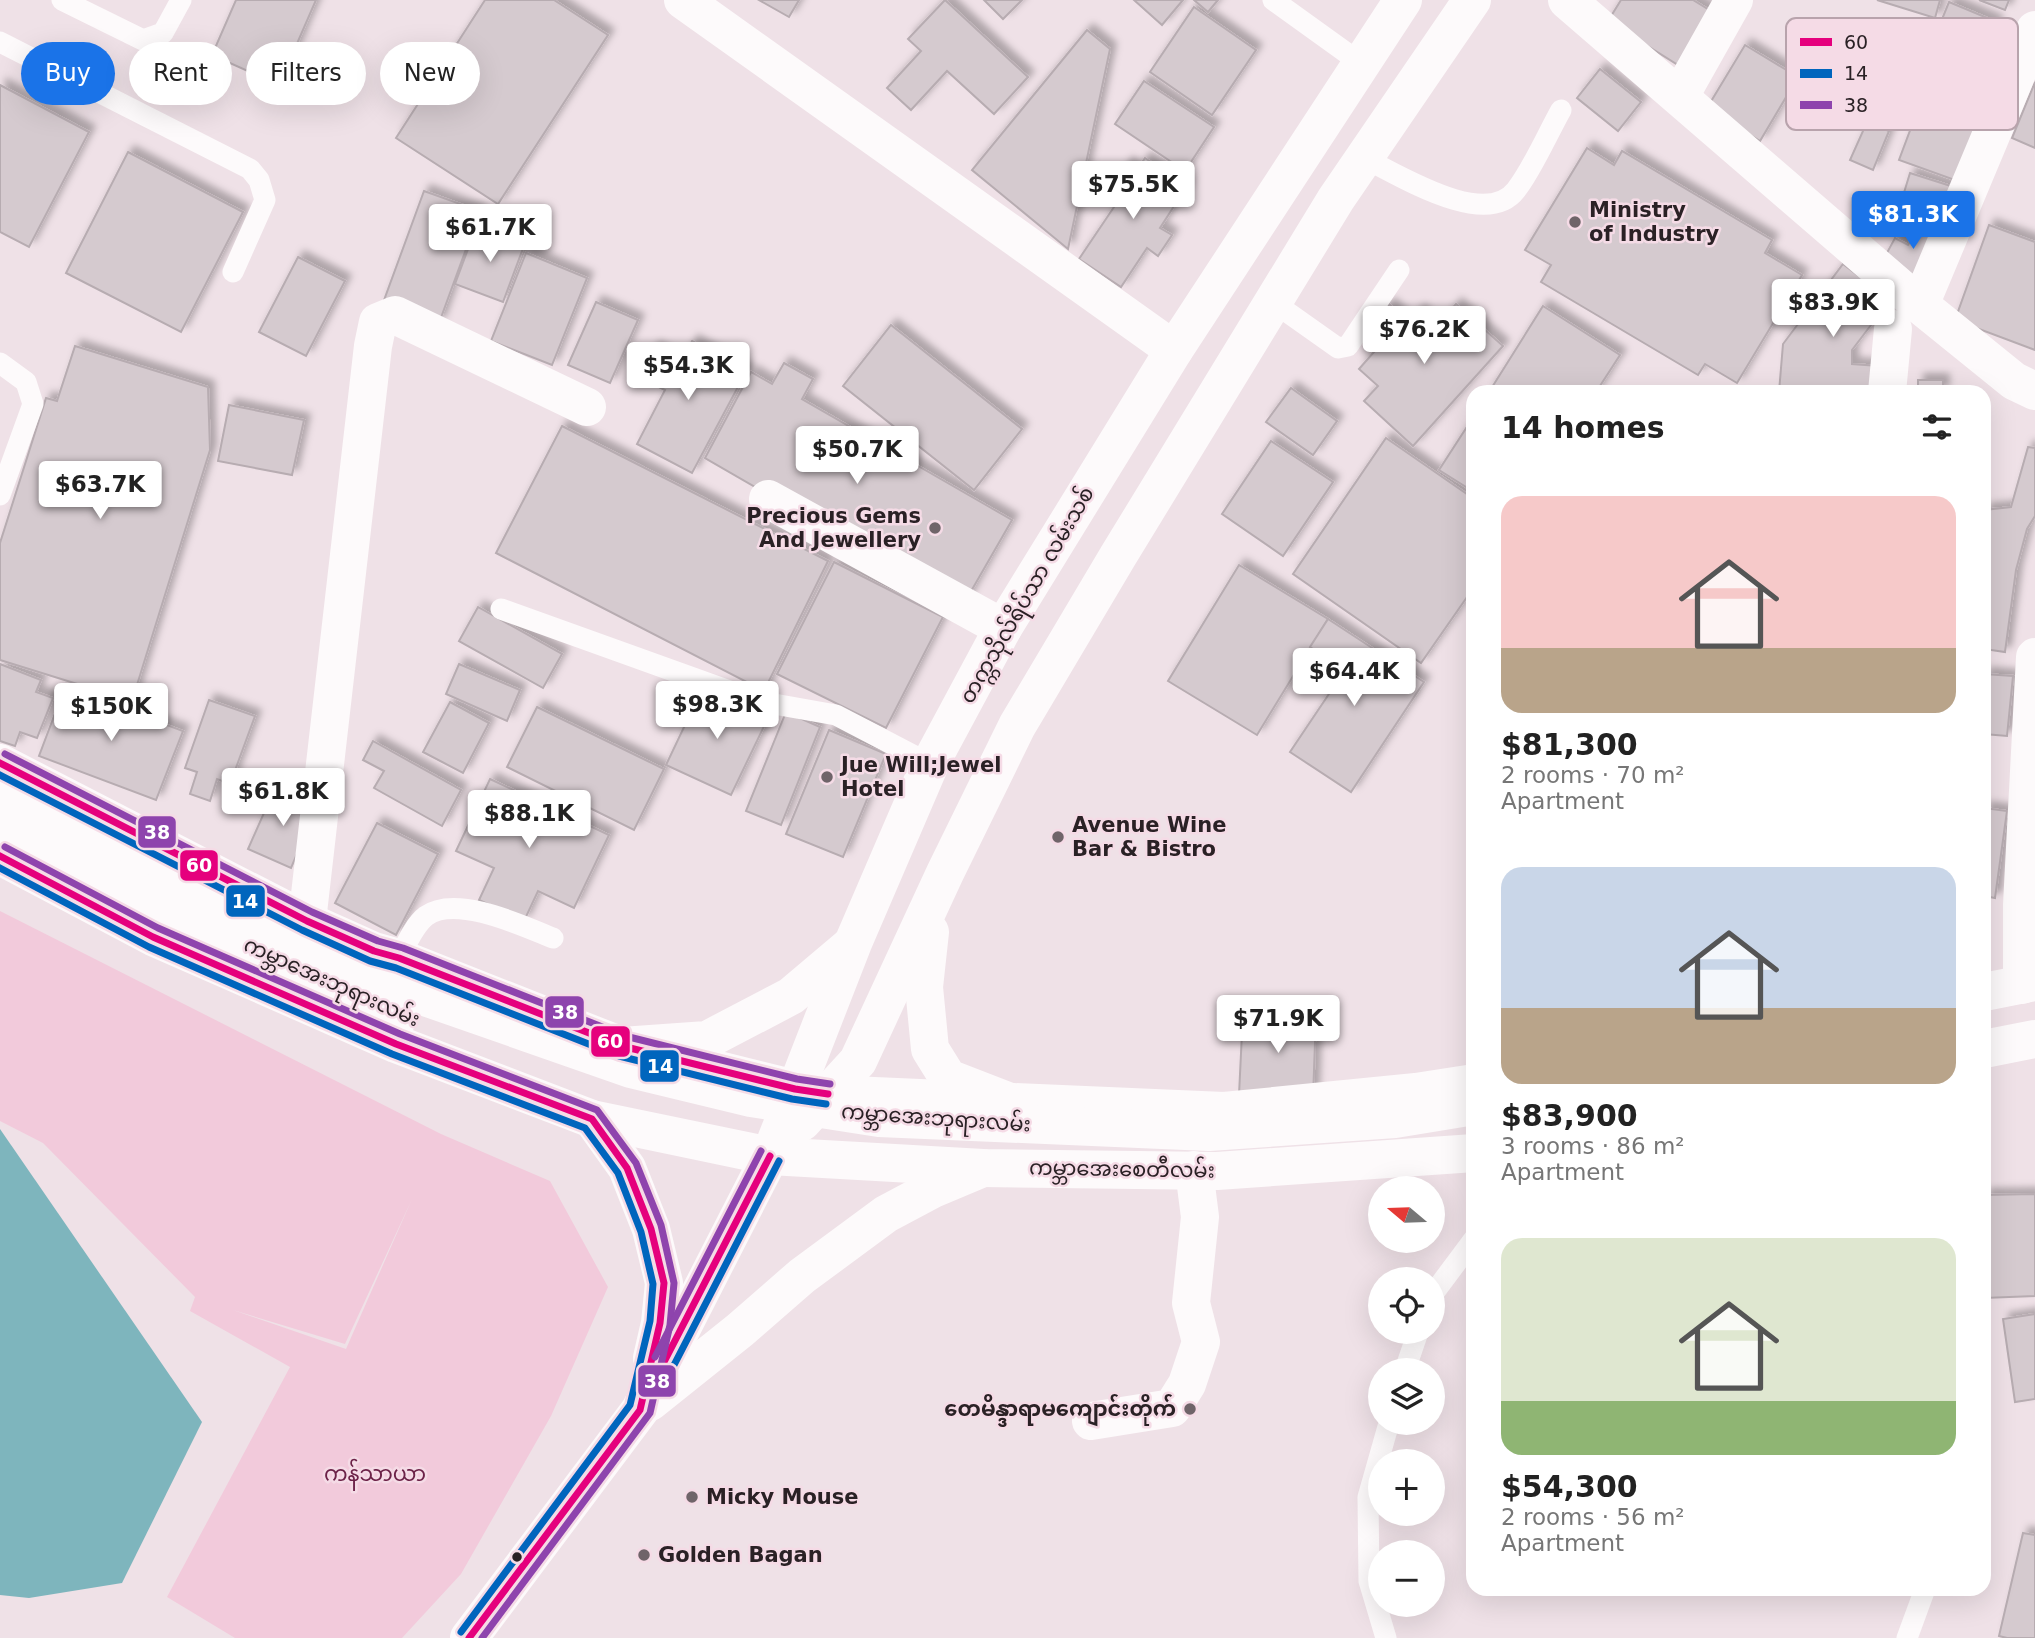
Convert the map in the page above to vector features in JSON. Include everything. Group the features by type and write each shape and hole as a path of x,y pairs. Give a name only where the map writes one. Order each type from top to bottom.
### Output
{"main road":[{"path":"683,0 1174,349 1226,381"},
{"name":"တက္ကသိုလ်ရိပ်သာ လမ်းသစ်","path":"640,1410 769,1156 812,1091 853,943 930,764 1003,628 1174,349 1404,0"},
{"path":"812,1091 858,1061 1017,726 1336,199 1472,0"},
{"path":"1567,0 1679,96 1906,317 2035,391"},
{"path":"1679,96 1734,0"},
{"path":"2018,68 2035,30"},
{"path":"1889,385 1906,317 1990,130"},
{"path":"246,978 295,915 378,322 396,315 587,407"},
{"path":"768,499 1003,628"},
{"path":"1991,991 2028,983 2022,905 2035,657"},
{"path":"0,763 295,915 374,951 399,958 621,1046 812,1091 1224,1111 1416,1092 1466,1084"},
{"name":"ကမ္ဘာအေးဘုရားလမ်း","path":"0,790 402,989 631,1069 751,1098 879,1118 1209,1132 1395,1119 1466,1107"},
{"name":"ကမ္ဘာအေးဘုရားလမ်း","path":"0,819 193,919 388,1012 622,1093 745,1122 876,1141 1216,1152 1427,1137 1466,1131"},
{"path":"0,856 153,937 396,1044 592,1119 769,1156"},
{"path":"933,901 923,987 930,1049 948,1078 1010,1102"},
{"path":"621,1046 707,1040 791,996 853,943"},
{"path":"1991,1048 2035,1039"},
{"path":"1091,1421 1171,1408 1187,1384 1200,1342 1191,1303 1200,1217 1191,1170 1182,1160 1178,1142 1185,1118 1191,1110"},
{"path":"592,1119 627,1168 650,1229 664,1283 660,1323 640,1410"},
{"name":"ကမ္ဘာအေးစေတီလမ်း","path":"769,1156 983,1168 1217,1171 1466,1154"},
{"path":"469,1638 640,1410 802,1276 886,1214 933,1189 983,1168"}],"lane":[{"path":"62,0 143,40 163,33 181,0"},
{"path":"1273,0 1362,64"},
{"path":"0,42 250,169 259,180 265,200 233,272"},
{"path":"1364,158 1435,192 1474,205 1498,205 1516,191 1561,110"},
{"path":"1273,302 1338,348 1348,346 1399,270"},
{"path":"0,363 26,382 33,404 0,495"},
{"path":"501,608 757,701 836,715 930,764"},
{"path":"399,958 426,916 446,908 482,912 553,938"},
{"path":"1445,1278 1466,1250"},
{"path":"1386,1435 1368,1497 1369,1581 1386,1638"},
{"path":"1907,1638 1922,1596"}],"green space":[{"name":"ကန်သာယာ","path":"0,911 441,1134 550,1181 608,1287 551,1416 461,1574 402,1638 235,1638 167,1597 290,1367 190,1311 195,1297 43,1143 0,1121","holes":["412,1199 346,1349 233,1310 345,1344"]}],"water":[{"path":"0,1129 202,1422 122,1583 29,1598 0,1595"}],"building":[{"path":"236,0 316,0 298,42 246,42 246,70 232,64 232,42 218,42"},
{"path":"485,0 554,0 608,35 498,204 396,138 417,105 480,105 480,42 458,42"},
{"path":"759,0 799,0 789,17"},
{"path":"945,0 1028,77 994,114 947,71 911,110 887,88 921,51 908,39"},
{"path":"984,0 1022,0 1003,19"},
{"path":"1134,0 1183,0 1162,25"},
{"path":"1194,0 1218,0 1208,12"},
{"path":"1621,0 1693,0 1719,16 1686,70 1608,21"},
{"path":"1877,0 1940,0 1935,18"},
{"path":"1979,0 2009,0 2005,10"},
{"path":"1949,2 1987,18 1942,18"},
{"path":"1194,7 1256,50 1212,115 1150,72"},
{"path":"1087,30 1110,49 1068,249 972,170"},
{"path":"1745,45 1786,70 1786,97 1760,141 1707,108"},
{"path":"1600,69 1641,102 1618,131 1577,98"},
{"path":"1144,81 1214,127 1185,171 1115,124"},
{"path":"2035,82 2035,148 2012,138 2015,130 2018,130 2018,123"},
{"path":"0,85 21,96 21,105 38,105 89,132 29,247 0,232"},
{"path":"1863,130 1889,131 1873,170 1850,160"},
{"path":"1910,130 1982,130 1963,183 1899,160"},
{"path":"1587,148 1614,165 1622,151 1772,240 1765,253 1802,275 1737,383 1705,364 1698,375 1541,282 1551,265 1525,250"},
{"path":"128,152 243,212 181,332 66,273"},
{"path":"1145,158 1187,186 1160,228 1172,235 1158,256 1147,248 1121,287 1079,259 1114,207 1103,199 1127,163 1137,170"},
{"path":"1910,173 1957,188 1945,224 1899,209"},
{"path":"424,191 480,211 439,323 383,303"},
{"path":"1922,221 1942,232 1915,280 1882,262 1895,238 1908,245"},
{"path":"477,225 525,243 503,302 455,284"},
{"path":"1989,225 2035,242 2035,350 1955,320"},
{"path":"526,253 587,278 552,365 491,341"},
{"path":"298,257 345,281 306,356 259,332"},
{"path":"1843,264 1890,300 1852,350 1852,364 1879,366 1878,385 1780,385 1783,344"},
{"path":"596,302 638,320 610,383 568,365"},
{"path":"1389,304 1408,322 1419,310 1437,326 1456,304 1503,346 1413,446 1364,401 1378,386 1359,369 1381,344 1365,330"},
{"path":"1543,306 1620,355 1601,385 1493,385"},
{"path":"891,325 1022,429 974,490 843,386"},
{"path":"692,341 747,370 692,473 637,444 665,390 638,377 654,347 681,362"},
{"path":"75,346 208,387 210,450 132,701 0,660 0,543 46,398 57,401"},
{"path":"784,363 813,379 802,399 1012,520 962,607 705,458 751,372 772,384"},
{"path":"1918,380 1943,380 1943,385 1918,385"},
{"path":"1291,388 1337,421 1313,455 1266,422"},
{"path":"229,405 304,420 292,475 218,461"},
{"path":"562,426 828,561 764,691 496,553"},
{"path":"1466,428 1466,487 1439,470"},
{"path":"1386,438 1466,493 1466,598 1421,663 1293,574"},
{"path":"1271,441 1333,482 1283,556 1222,514"},
{"path":"2028,447 2035,448 2035,516 2027,529 2016,570 2005,652 1991,650 1991,509 2011,507"},
{"path":"834,562 943,617 886,728 777,674"},
{"path":"1239,565 1328,619 1257,735 1168,681"},
{"path":"478,607 562,654 543,688 459,641"},
{"path":"1328,619 1424,682 1351,792 1290,752 1345,670 1310,647"},
{"path":"0,664 41,680 36,692 53,698 37,738 20,732 15,746 0,741"},
{"path":"459,664 520,690 507,721 446,694"},
{"path":"1991,674 2013,676 2007,736 1991,735"},
{"path":"65,687 183,731 156,800 39,756"},
{"path":"703,687 768,718 731,795 666,765"},
{"path":"209,700 255,716 230,784 217,779 210,801 190,794 197,772 185,768"},
{"path":"450,702 489,723 463,773 423,752"},
{"path":"537,707 664,769 634,830 507,767"},
{"path":"786,712 820,727 781,825 746,811"},
{"path":"829,730 886,754 843,857 786,834"},
{"path":"373,741 461,790 442,826 374,788 384,771 363,760"},
{"path":"490,779 609,835 574,908 538,891 524,921 479,900 494,868 456,851"},
{"path":"275,788 317,807 291,868 248,849"},
{"path":"1991,809 2007,811 1995,898 1991,897"},
{"path":"377,823 438,854 396,935 335,903"},
{"path":"1243,1012 1316,1015 1313,1098 1239,1095"},
{"path":"2035,1194 2035,1296 1991,1298 1991,1195"},
{"path":"2035,1314 2035,1399 2015,1402 2003,1319"},
{"path":"2023,1533 2035,1535 2035,1638 2007,1638 1999,1636"}],"transit line":[{"name":"38","path":"5,754 312,912 378,941 403,948 625,1036 797,1079 830,1084"},
{"name":"60","path":"0,763 307,921 374,951 399,958 622,1046 795,1089 828,1094"},
{"name":"14","path":"0,775 302,930 370,961 396,968 619,1056 792,1099 826,1104"},
{"name":"38","path":"5,847 158,928 400,1034 597,1110 636,1163 661,1225 674,1283 670,1325 650,1413 482,1638"},
{"name":"60","path":"0,856 153,937 396,1044 592,1119 627,1168 651,1229 664,1283 660,1323 640,1410 469,1638"},
{"name":"14","path":"0,868 149,947 392,1054 585,1128 618,1173 641,1232 653,1284 650,1321 630,1405 461,1632"},
{"name":"38","path":"655,1357 761,1151"},
{"name":"60","path":"664,1362 770,1156"},
{"name":"14","path":"673,1367 779,1161"}],"place":[{"name":"Ministry of Industry","path":"1575,222"},
{"name":"Precious Gems And Jewellery","path":"935,528"},
{"name":"Jue Will;Jewel Hotel","path":"827,777"},
{"name":"Avenue Wine Bar & Bistro","path":"1058,837"},
{"name":"တေမိန္ဒာရာမကျောင်းတိုက်","path":"1190,1409"},
{"name":"Micky Mouse","path":"692,1497"},
{"name":"Golden Bagan","path":"644,1555"}]}
